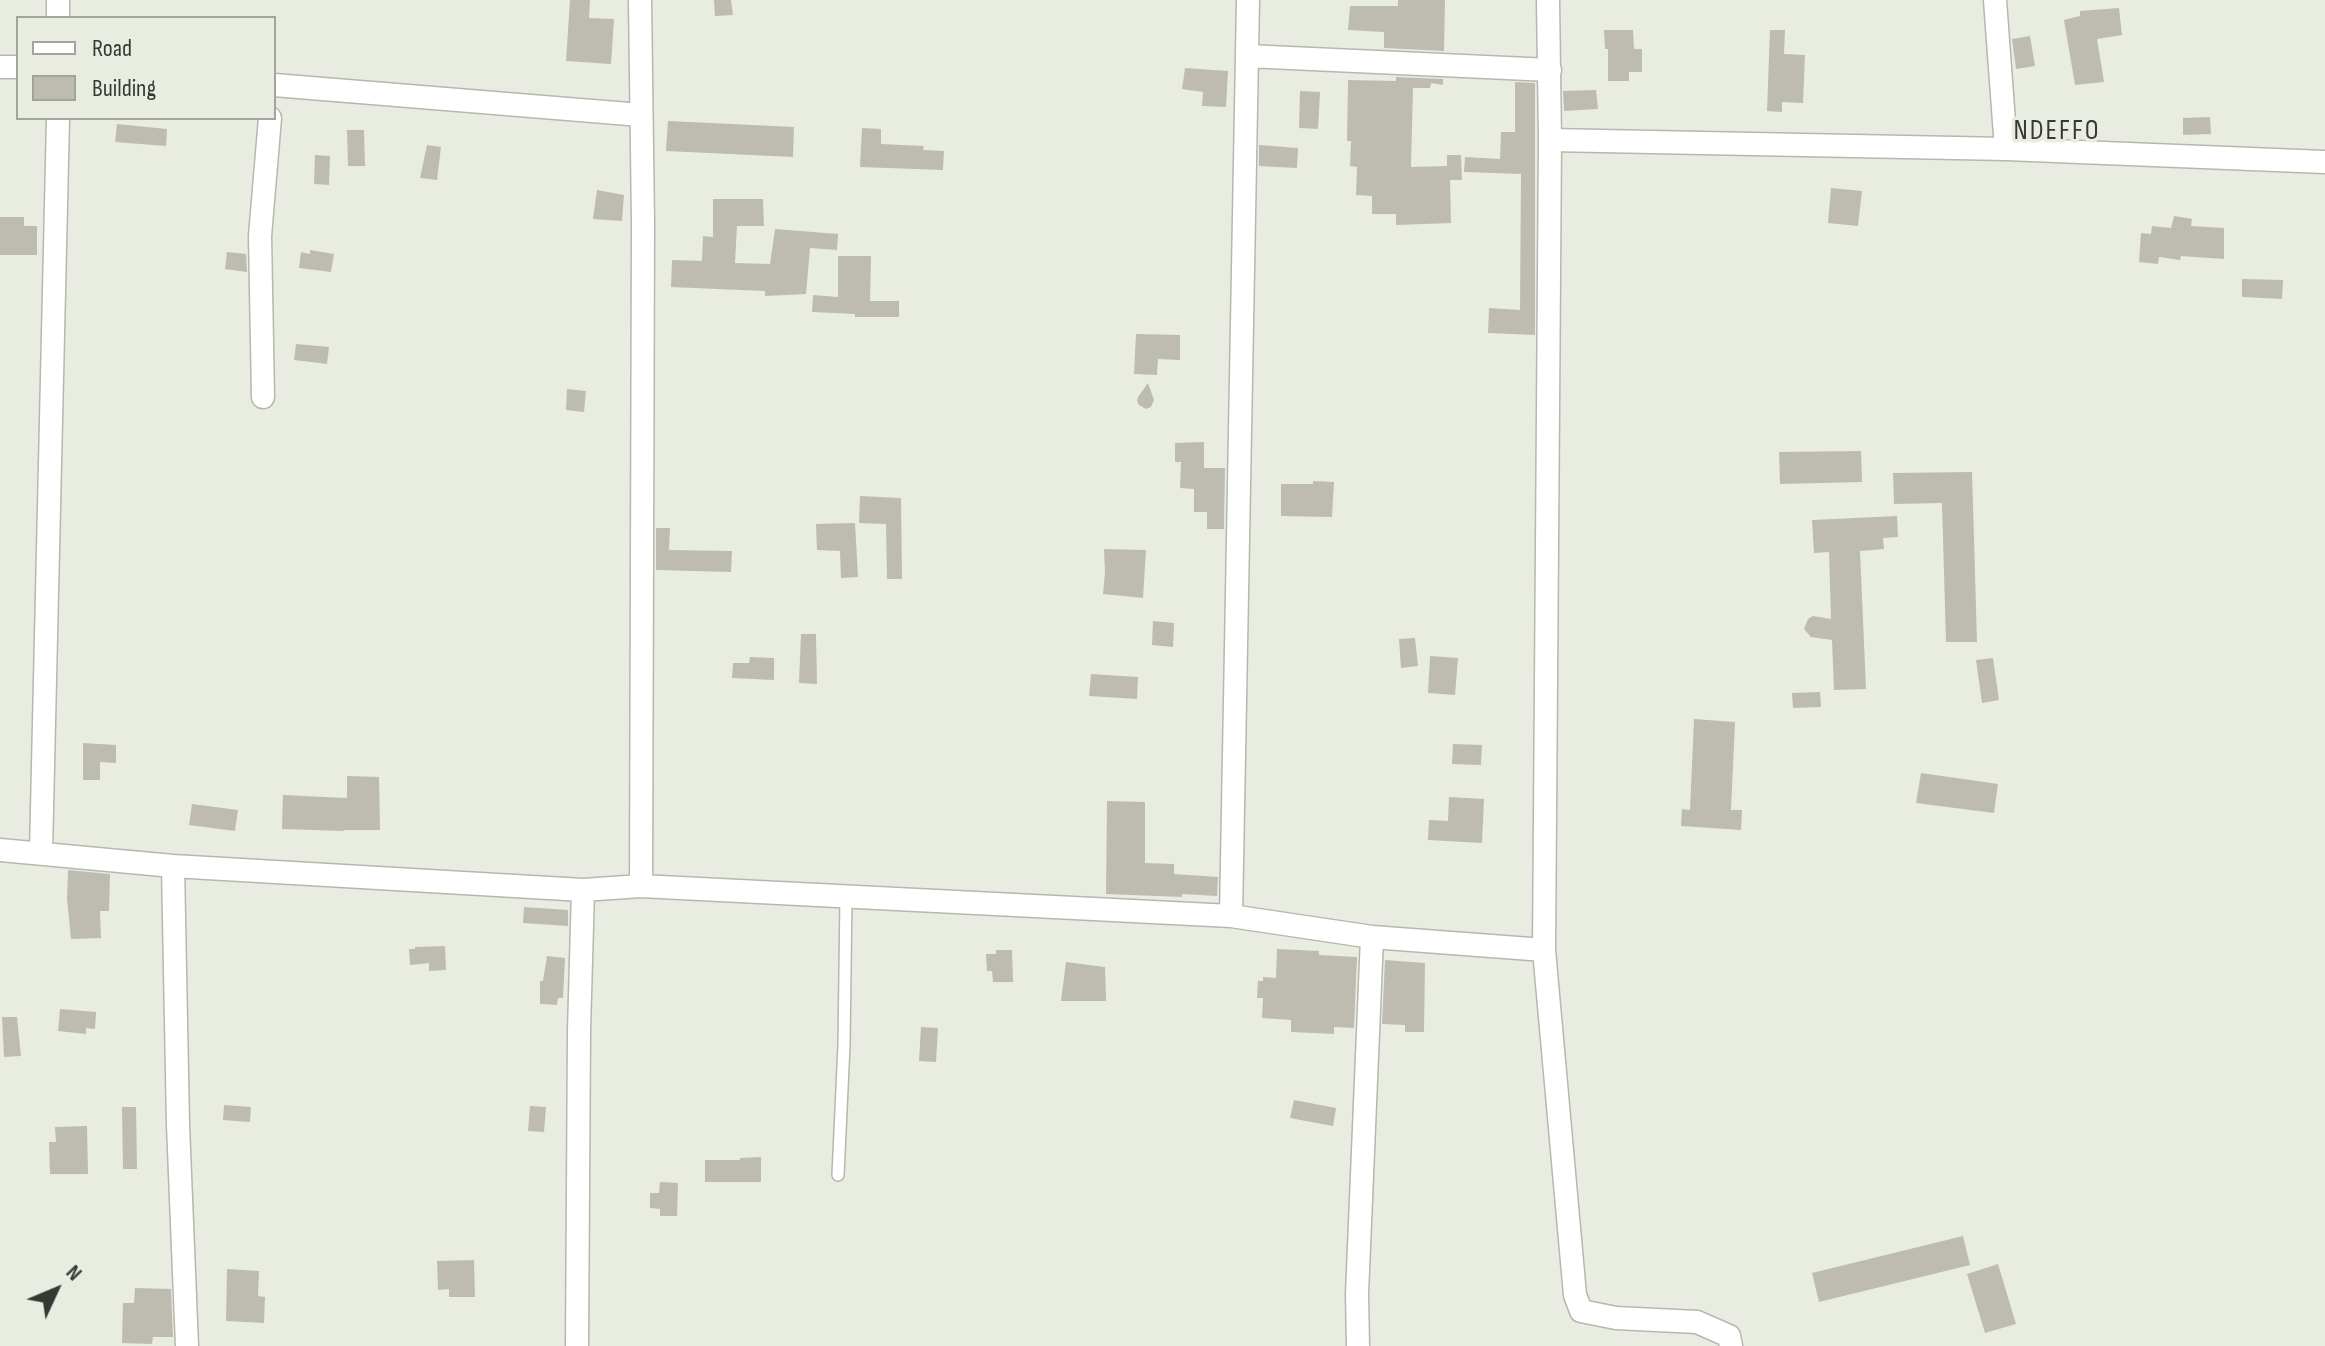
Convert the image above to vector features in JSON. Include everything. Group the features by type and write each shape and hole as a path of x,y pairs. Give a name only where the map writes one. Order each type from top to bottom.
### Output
{"street":[{"path":"640,0 641,886"},
{"path":"1231,916 1248,0"},
{"path":"1548,0 1550,140 1544,950 1575,1295 1581,1311 1616,1318 1697,1322 1729,1336 1731,1346"},
{"path":"1995,0 2006,149"},
{"path":"1247,56 1550,70"},
{"path":"276,85 641,115"},
{"path":"41,852 58,120"},
{"path":"263,397 260,236 270,120"},
{"path":"1550,140 2006,149 2325,162"},
{"path":"0,850 173,866 583,890 641,886 1231,916 1372,937 1544,950"},
{"path":"173,866 178,1125 187,1346"},
{"path":"577,1346 583,890"},
{"path":"1358,1346 1357,1294 1372,937"}],"lane":[{"path":"838,1175 846,897"}],"building":[{"path":"570,0 590,0 589,18 614,19 611,64 566,61"},
{"path":"714,0 731,0 733,15 715,16"},
{"path":"1398,0 1445,0 1444,51 1384,48 1384,32 1348,30 1350,6 1398,6"},
{"path":"2119,8 2122,35 2097,39 2104,82 2075,85 2064,20 2080,16 2080,11"},
{"path":"1604,30 1633,30 1634,49 1642,49 1642,72 1629,72 1629,81 1608,81 1608,49 1605,49"},
{"path":"1770,30 1785,30 1784,54 1805,55 1803,103 1782,102 1782,112 1767,111"},
{"path":"2030,36 2035,66 2016,69 2012,39"},
{"path":"1185,68 1228,71 1226,107 1202,106 1203,92 1182,89"},
{"path":"1396,77 1443,79 1443,85 1431,83 1430,88 1413,88 1411,167 1447,166 1447,155 1461,155 1462,180 1450,180 1451,223 1396,225 1396,214 1372,214 1372,196 1356,195 1357,167 1350,166 1351,141 1347,141 1348,80 1396,81"},
{"path":"1515,82 1535,83 1535,335 1488,333 1489,308 1520,310 1521,174 1464,172 1465,157 1500,159 1501,132 1515,132"},
{"path":"1596,90 1598,109 1564,111 1563,91"},
{"path":"1300,91 1320,92 1318,129 1299,128"},
{"path":"2210,117 2211,134 2183,135 2183,118"},
{"path":"668,121 794,127 793,157 666,151"},
{"path":"117,124 167,129 166,146 115,142"},
{"path":"862,128 881,129 881,144 924,146 923,150 944,151 943,170 860,167"},
{"path":"347,130 364,130 365,166 348,166"},
{"path":"427,145 441,147 437,180 420,178"},
{"path":"1259,145 1298,148 1297,168 1259,166"},
{"path":"315,155 330,156 329,185 314,184"},
{"path":"1831,188 1862,191 1858,226 1828,223"},
{"path":"597,190 624,195 622,221 593,219"},
{"path":"713,199 763,199 764,226 737,226 735,263 770,264 775,229 838,234 837,250 810,248 806,294 765,296 765,291 671,287 672,260 702,261 703,236 713,237"},
{"path":"2174,216 2192,219 2191,226 2224,228 2224,259 2181,256 2180,260 2159,257 2158,264 2139,262 2141,233 2151,234 2152,226 2171,228"},
{"path":"0,217 24,217 24,226 37,226 37,255 0,255"},
{"path":"310,250 334,254 331,272 299,268 301,252 310,254"},
{"path":"227,252 246,254 247,272 225,269"},
{"path":"838,256 871,256 870,301 899,301 899,317 855,317 855,314 812,312 813,295 838,297"},
{"path":"2242,279 2283,280 2282,299 2242,297"},
{"path":"1136,334 1180,335 1180,360 1158,359 1157,375 1134,374"},
{"path":"296,344 329,347 327,364 294,360"},
{"path":"1148,383 1154,400 1151,407 1146,409 1137,401"},
{"path":"567,389 586,391 584,412 566,410"},
{"path":"1204,442 1204,468 1225,468 1224,529 1207,529 1207,512 1194,512 1194,489 1180,488 1181,462 1175,462 1175,443"},
{"path":"1861,451 1862,482 1780,484 1779,452"},
{"path":"1972,472 1977,642 1946,642 1942,503 1894,504 1893,473"},
{"path":"1313,481 1334,482 1332,517 1281,516 1281,484 1313,484"},
{"path":"860,496 901,498 902,579 887,579 886,524 859,523"},
{"path":"1897,516 1898,537 1883,538 1884,549 1860,551 1866,689 1834,690 1832,640 1811,637 1804,629 1808,619 1813,616 1831,619 1829,552 1814,553 1812,520"},
{"path":"855,523 858,577 841,578 840,551 817,550 816,524"},
{"path":"656,528 670,528 669,550 732,551 731,572 656,570"},
{"path":"1104,549 1146,550 1143,598 1103,594"},
{"path":"1153,621 1174,623 1173,647 1152,645"},
{"path":"801,634 816,634 817,684 799,683"},
{"path":"1415,638 1418,666 1401,668 1399,639"},
{"path":"1430,656 1458,658 1455,695 1428,693"},
{"path":"750,657 774,658 774,680 732,678 733,663 749,663"},
{"path":"1993,658 1999,700 1982,703 1976,660"},
{"path":"1091,674 1138,677 1137,699 1089,696"},
{"path":"1820,692 1821,707 1793,708 1792,693"},
{"path":"1694,719 1735,722 1731,810 1742,810 1741,830 1681,826 1682,809 1690,810"},
{"path":"83,743 116,745 116,763 100,762 100,780 83,780"},
{"path":"1453,744 1482,745 1481,765 1452,764"},
{"path":"1921,773 1998,784 1994,813 1916,803"},
{"path":"347,776 379,777 380,830 282,829 283,795 347,798"},
{"path":"1449,797 1484,799 1482,843 1428,840 1429,820 1448,821"},
{"path":"1107,801 1145,802 1145,863 1174,864 1174,874 1218,877 1217,896 1106,894"},
{"path":"192,804 238,810 235,831 189,825"},
{"path":"68,870 110,874 109,911 100,911 101,938 71,939"},
{"path":"524,907 568,910 568,926 523,923"},
{"path":"445,946 446,970 429,971 429,963 410,965 409,949"},
{"path":"1277,949 1357,957 1354,1028 1334,1027 1334,1034 1291,1032 1291,1020 1262,1018 1263,998 1257,998 1258,981 1263,981 1263,977 1276,978"},
{"path":"996,950 1012,950 1013,982 993,982 992,971 987,971 986,954 996,954"},
{"path":"547,956 565,958 563,998 558,998 557,1005 540,1004 540,981 543,981"},
{"path":"1385,960 1425,963 1424,1032 1405,1032 1405,1025 1382,1024"},
{"path":"1066,962 1105,967 1106,1001 1061,1001"},
{"path":"60,1009 96,1012 95,1029 86,1028 86,1034 58,1031"},
{"path":"2,1017 17,1017 21,1056 4,1057"},
{"path":"921,1027 938,1028 936,1062 919,1061"},
{"path":"1294,1100 1336,1108 1333,1126 1290,1118"},
{"path":"224,1105 251,1107 250,1122 223,1120"},
{"path":"530,1106 546,1107 544,1132 528,1131"},
{"path":"122,1107 136,1107 137,1169 123,1169"},
{"path":"87,1126 88,1174 50,1174 49,1142 56,1142 55,1127"},
{"path":"761,1157 761,1182 705,1182 705,1160"},
{"path":"660,1182 678,1183 677,1216 660,1216 660,1209 650,1208 650,1193 659,1193"},
{"path":"1963,1236 1970,1265 1819,1302 1812,1273"},
{"path":"474,1260 475,1297 449,1297 449,1289 438,1290 437,1261"},
{"path":"1998,1264 2016,1324 1985,1333 1967,1274"},
{"path":"227,1269 259,1271 258,1296 265,1297 264,1323 226,1321"},
{"path":"135,1288 171,1289 173,1337 153,1337 152,1344 122,1343 123,1303 134,1303"}],"district":[{"name":"NDEFFO","path":"2057,132"}]}
